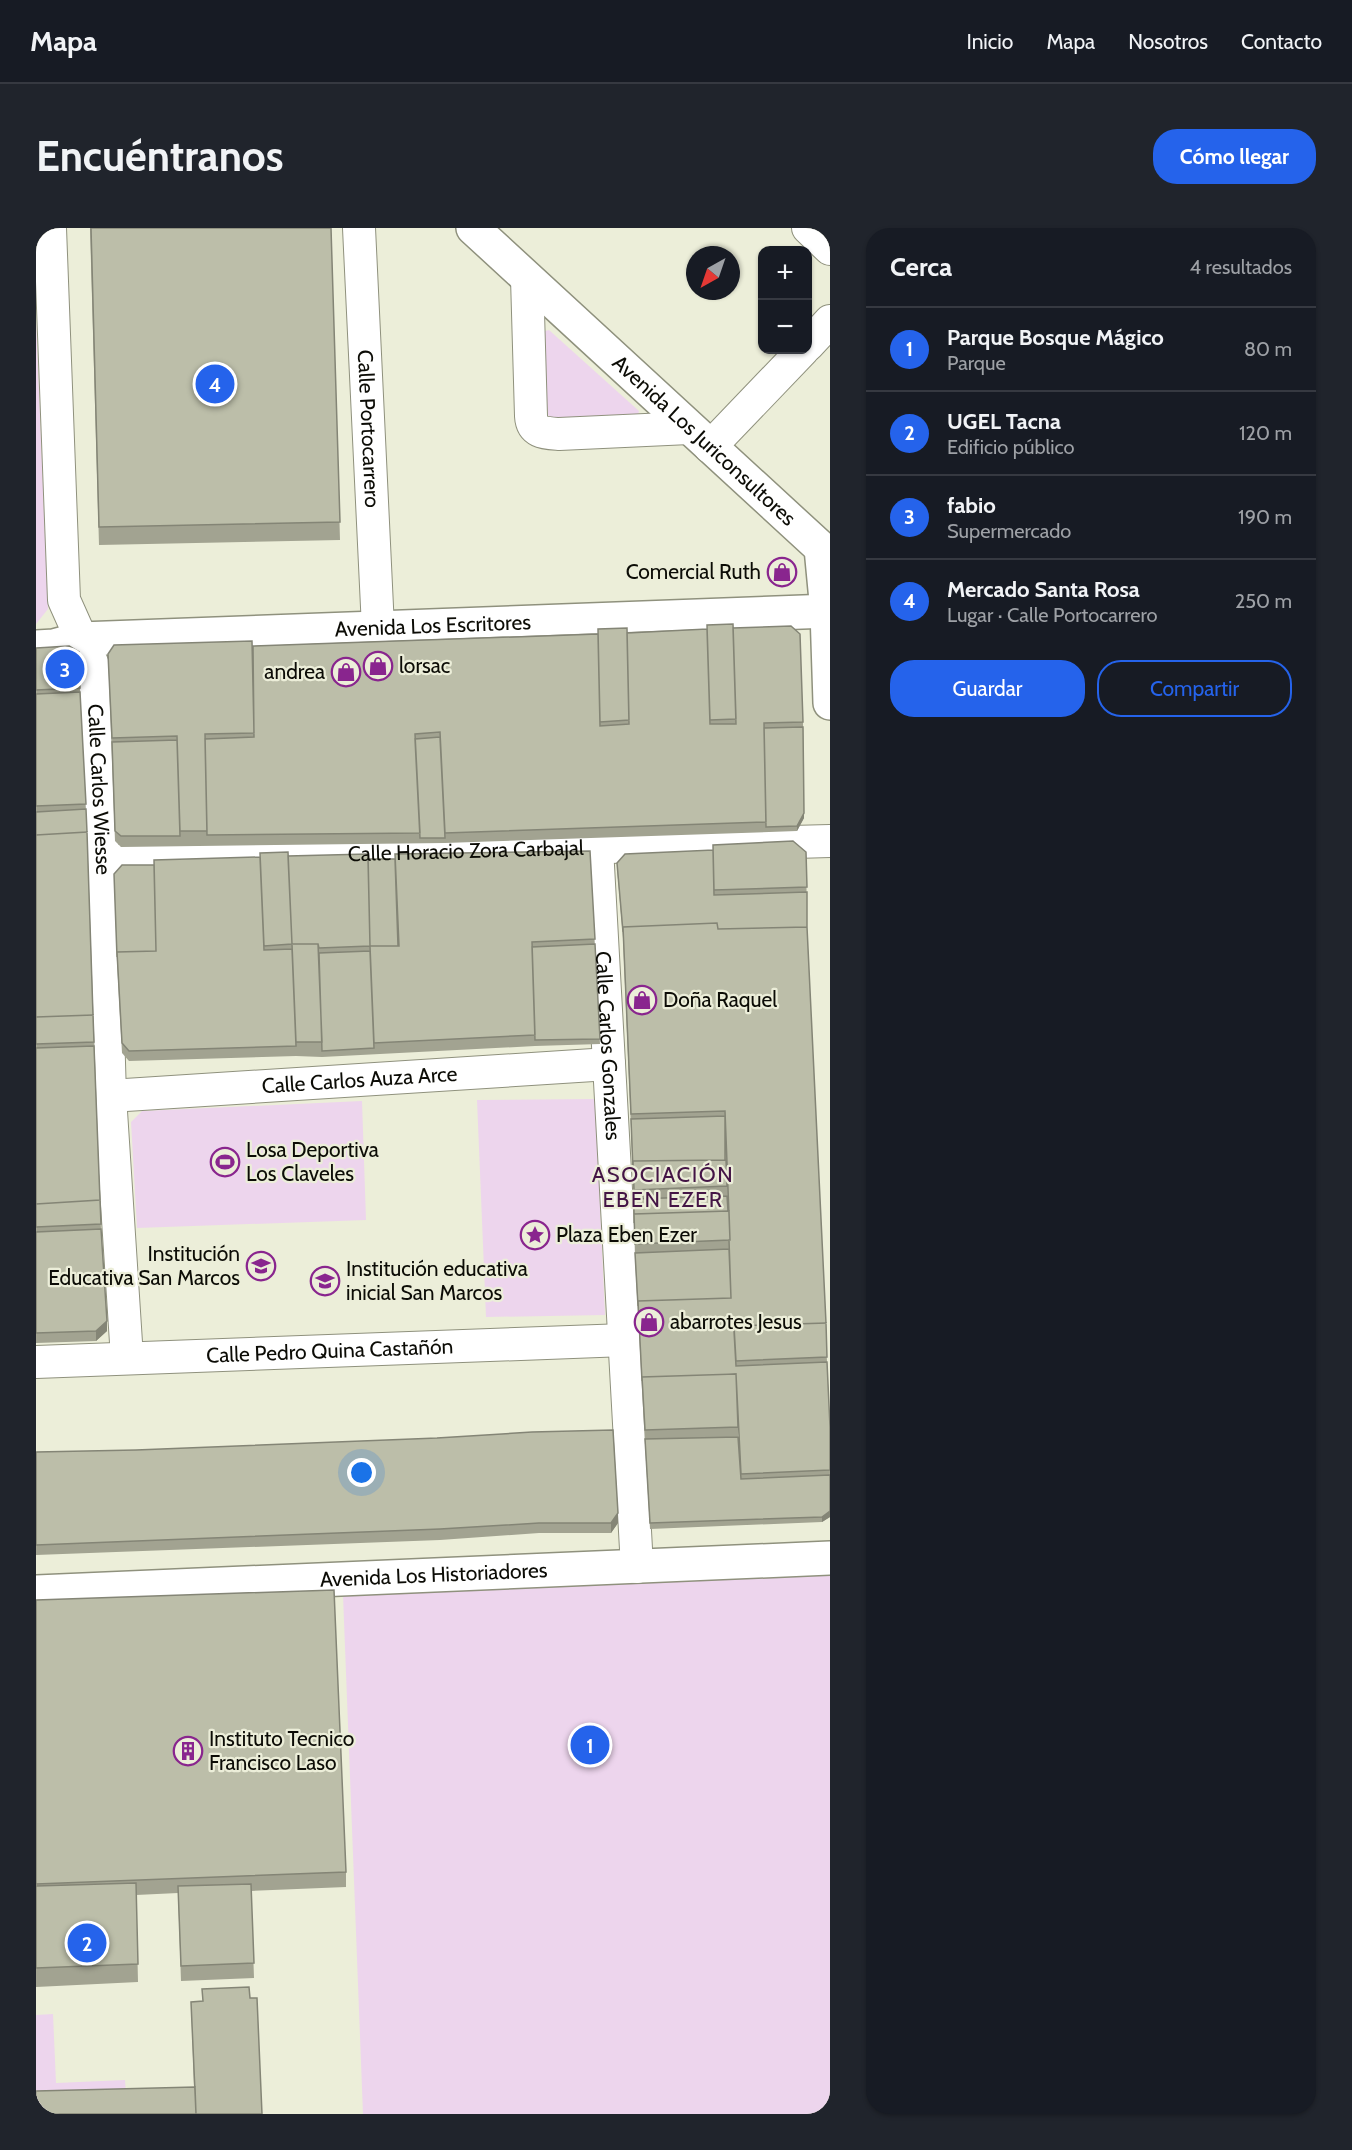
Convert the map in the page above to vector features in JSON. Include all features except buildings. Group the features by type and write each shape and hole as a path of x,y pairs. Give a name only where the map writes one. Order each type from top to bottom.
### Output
{"street":[{"name":"Calle Carlos Wiesse","path":"50,228 64,600 93,665 103,861 110,1096 127,1358"},
{"name":"Calle Portocarrero","path":"359,228 378,628"},
{"name":"Avenida Los Juriconsultores","path":"473,228 821,548 828,611 830,703"},
{"path":"808,228 830,249"},
{"path":"527,278 531,423 544,433 699,437 798,354"},
{"path":"812,340 830,321"},
{"name":"Avenida Los Escritores","path":"36,647 54,646 80,639 828,611"},
{"name":"Calle Horacio Zora Carbajal","path":"103,861 830,842"},
{"name":"Calle Carlos Gonzales","path":"597,848 637,1567"},
{"name":"Calle Carlos Auza Arce","path":"110,1096 609,1064"},
{"name":"Calle Pedro Quina Castañón","path":"36,1362 625,1340"},
{"name":"Avenida Los Historiadores","path":"36,1592 830,1558"}],"shaded area":[{"path":"36,320 48,609 36,624"},
{"path":"549,330 639,411 637,419 552,419 548,415 541,332"},
{"path":"595,1099 605,1315 486,1317 477,1100"},
{"path":"362,1101 366,1220 137,1228 131,1122 142,1111"},
{"path":"830,1575 830,2114 363,2114 343,1595"},
{"path":"53,2014 56,2083 125,2080 127,2107 36,2110 36,2015"}],"place":[{"name":"Mercado Santa Rosa","path":"215,384"},
{"name":"Comercial Ruth","path":"782,572"},
{"name":"lorsac","path":"378,666"},
{"name":"fabio","path":"65,669"},
{"name":"andrea","path":"346,672"},
{"name":"Doña Raquel","path":"642,1000"},
{"name":"Losa Deportiva Los Claveles","path":"225,1162"},
{"name":"Plaza Eben Ezer","path":"535,1235"},
{"name":"Institución Educativa San Marcos","path":"261,1266"},
{"name":"Institución educativa inicial San Marcos","path":"325,1281"},
{"name":"abarrotes Jesus","path":"649,1322"},
{"name":"Parque Bosque Mágico","path":"590,1745"},
{"name":"Instituto Tecnico Francisco Laso","path":"188,1751"},
{"name":"UGEL Tacna","path":"87,1943"}],"district":[{"name":"ASOCIACIÓN EBEN EZER","path":"663,1186"}]}
